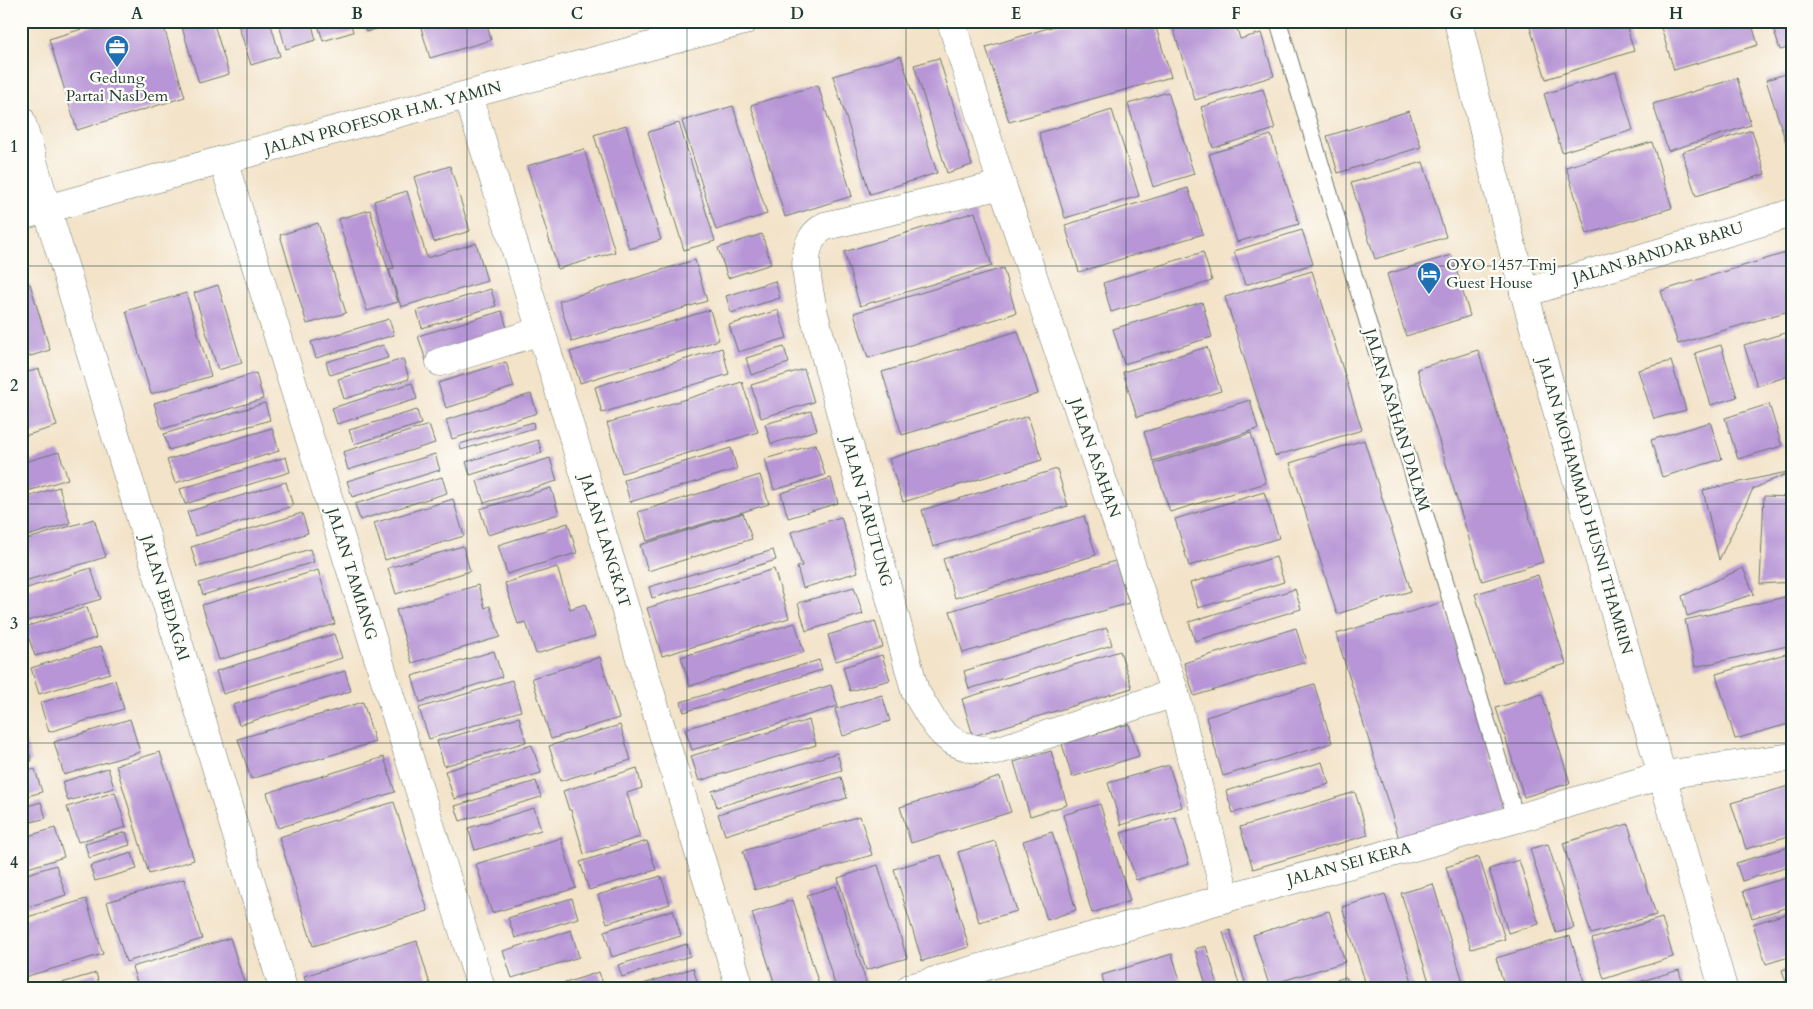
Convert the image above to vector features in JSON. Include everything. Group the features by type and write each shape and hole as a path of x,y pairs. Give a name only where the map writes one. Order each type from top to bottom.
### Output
{"street":[{"name":"JALAN PROFESOR H.M. YAMIN","path":"34,213 223,160 744,21"},
{"name":"JALAN ASAHAN","path":"951,21 1002,184 1175,694 1226,898"},
{"name":"JALAN MOHAMMAD HUSNI THAMRIN","path":"1458,21 1524,293 1585,511 1724,988"},
{"name":"JALAN LANGKAT","path":"468,96 740,988"},
{"name":"JALAN BEDAGAI","path":"21,120 34,213 283,988"},
{"name":"JALAN TAMIANG","path":"223,160 481,988"},
{"name":"JALAN TARUTUNG","path":"1002,184 824,226 813,237 808,253 806,273 812,310 915,691 939,731 957,744 976,751 996,752 1175,694"},
{"name":"JALAN BANDAR BARU","path":"1524,293 1792,213"},
{"path":"440,362 541,331"},
{"name":"JALAN SEI KERA","path":"910,988 1226,898 1516,819 1663,775 1792,756"}],"lane":[{"name":"JALAN ASAHAN DALAM","path":"1278,21 1516,819"}],"building":[{"name":"Gedung Partai NasDem","path":"108,21 162,21 185,97 77,130 49,39"},
{"path":"180,21 213,21 229,74 199,83"},
{"path":"237,21 270,21 280,56 251,65"},
{"path":"278,21 311,21 316,40 286,49"},
{"path":"317,21 350,21 353,32 323,41"},
{"path":"363,21 396,21 396,23 366,32"},
{"path":"419,21 486,21 491,40 430,58"},
{"path":"1154,21 1171,77 1009,122 986,47 1061,24"},
{"path":"1171,21 1235,21 1240,39 1261,33 1274,76 1195,100"},
{"path":"1528,21 1625,21 1634,51 1546,79"},
{"path":"1659,21 1751,21 1758,45 1674,70"},
{"path":"1771,21 1792,21 1792,47 1780,50"},
{"path":"901,56 937,173 870,194 833,76"},
{"path":"939,58 972,165 947,173 914,65"},
{"path":"1616,72 1633,130 1562,152 1544,94"},
{"path":"1792,72 1792,155 1790,155 1766,80"},
{"path":"1737,78 1751,125 1668,151 1653,104"},
{"path":"818,85 852,196 785,217 751,105"},
{"path":"1263,89 1275,129 1213,148 1201,107"},
{"path":"1168,92 1194,174 1153,187 1128,104"},
{"path":"733,106 767,214 716,230 682,121"},
{"path":"1112,110 1139,196 1065,218 1039,133"},
{"path":"1409,111 1421,147 1338,173 1327,136"},
{"path":"679,123 715,241 684,250 648,132"},
{"path":"626,125 661,240 629,249 594,135"},
{"path":"1752,130 1765,174 1696,196 1682,152"},
{"path":"1271,135 1299,224 1237,242 1209,154"},
{"path":"1652,142 1672,208 1587,234 1566,167"},
{"path":"584,149 615,252 558,269 527,166"},
{"path":"1423,162 1446,237 1375,259 1351,183"},
{"path":"450,166 470,231 434,242 414,177"},
{"path":"1188,188 1203,234 1079,272 1065,225"},
{"path":"407,191 427,258 476,243 487,281 401,307 389,269 394,268 374,201"},
{"path":"370,210 398,302 367,311 338,219"},
{"path":"975,212 992,266 860,306 844,252"},
{"path":"318,223 346,313 307,324 280,235"},
{"path":"1302,230 1313,264 1245,285 1234,251"},
{"path":"762,234 771,264 728,278 718,248"},
{"path":"1792,251 1792,310 1678,344 1661,291"},
{"path":"1203,252 1212,281 1111,312 1103,283"},
{"name":"OYO 1457 Tmj Guest House","path":"1452,255 1470,316 1406,336 1387,274"},
{"path":"695,260 707,301 572,342 559,301"},
{"path":"1003,268 1016,313 868,358 854,313"},
{"path":"1312,271 1362,430 1275,456 1225,297"},
{"path":"775,281 780,298 731,313 726,296"},
{"path":"30,284 50,350 21,359 21,286"},
{"path":"218,285 242,363 218,370 194,293"},
{"path":"491,289 496,306 422,328 417,311"},
{"path":"186,293 211,376 151,394 126,311"},
{"path":"1202,302 1212,337 1124,364 1113,329"},
{"path":"710,310 719,340 580,383 570,352"},
{"path":"778,310 787,338 738,352 729,325"},
{"path":"502,311 509,335 426,361 418,336"},
{"path":"389,319 394,335 316,358 311,342"},
{"path":"1018,331 1038,394 902,435 882,372"},
{"path":"1792,331 1792,375 1757,386 1744,345"},
{"path":"383,345 388,358 330,375 326,362"},
{"path":"1721,345 1737,397 1711,405 1695,353"},
{"path":"784,347 789,363 751,375 746,358"},
{"path":"1207,347 1221,391 1137,417 1123,372"},
{"path":"722,348 729,374 602,413 595,387"},
{"path":"1478,350 1543,562 1482,581 1417,369"},
{"path":"403,359 409,379 344,399 338,379"},
{"path":"1671,361 1686,410 1654,419 1638,370"},
{"path":"506,362 514,387 446,408 438,383"},
{"path":"39,369 57,426 21,437 21,374"},
{"path":"804,369 814,402 761,418 751,385"},
{"path":"256,373 263,399 162,429 154,403"},
{"path":"742,382 758,432 622,473 607,423"},
{"path":"412,383 417,399 337,424 332,408"},
{"path":"531,394 537,413 452,439 446,420"},
{"path":"1250,400 1258,429 1153,461 1144,432"},
{"path":"265,403 270,420 169,450 164,434"},
{"path":"1769,404 1782,446 1738,459 1725,418"},
{"path":"417,410 421,424 354,444 349,430"},
{"path":"811,411 817,430 771,444 765,424"},
{"path":"1028,416 1042,460 903,502 889,459"},
{"path":"533,422 534,428 461,450 460,444"},
{"path":"1710,422 1722,459 1662,477 1651,440"},
{"path":"429,425 435,443 348,470 343,452"},
{"path":"272,428 279,451 175,483 167,460"},
{"path":"1251,433 1266,483 1170,512 1154,463"},
{"path":"538,440 542,453 470,475 466,462"},
{"path":"1364,440 1411,591 1337,614 1290,463"},
{"path":"816,444 825,475 774,490 765,459"},
{"path":"731,448 737,469 630,502 624,480"},
{"path":"59,452 68,479 21,493 21,463"},
{"path":"435,454 440,470 352,497 347,481"},
{"path":"286,457 290,472 185,504 180,489"},
{"path":"550,458 557,481 484,503 477,481"},
{"path":"1057,469 1068,506 933,547 922,510"},
{"path":"1792,471 1753,489 1719,560 1703,490"},
{"path":"760,475 769,504 647,541 638,512"},
{"path":"442,477 447,493 360,520 355,504"},
{"path":"831,478 838,503 788,518 781,493"},
{"path":"286,482 293,506 195,536 187,512"},
{"path":"59,487 70,523 21,538 21,499"},
{"path":"551,488 559,514 488,535 480,509"},
{"path":"1264,492 1279,538 1189,566 1175,519"},
{"path":"1764,496 1792,497 1792,582 1760,584"},
{"path":"453,499 464,536 385,560 374,523"},
{"path":"302,513 308,533 197,567 191,547"},
{"path":"743,513 752,539 648,571 640,545"},
{"path":"1084,516 1096,555 955,598 943,559"},
{"path":"841,517 858,572 803,588 797,567 802,566 791,532"},
{"path":"94,519 106,557 21,582 21,541"},
{"path":"568,523 577,553 507,574 498,545"},
{"path":"463,546 470,571 396,594 388,568"},
{"path":"310,549 314,562 203,595 199,583"},
{"path":"773,550 776,560 652,598 649,587"},
{"path":"1276,557 1284,582 1198,608 1190,583"},
{"path":"1115,561 1129,603 963,653 950,611"},
{"path":"557,567 570,609 585,604 595,636 536,654 526,622 518,624 505,583"},
{"path":"91,568 101,599 28,621 21,598 21,590"},
{"path":"1743,568 1754,594 1687,616 1682,596"},
{"path":"774,569 789,618 662,656 647,608"},
{"path":"318,570 335,624 219,660 202,605"},
{"path":"1538,575 1566,664 1503,683 1475,594"},
{"path":"478,585 485,608 490,606 500,637 412,663 396,610"},
{"path":"854,587 863,614 806,631 798,603"},
{"path":"1295,589 1301,609 1195,641 1189,622"},
{"path":"1785,597 1792,628 1792,645 1695,667 1685,620"},
{"path":"1443,602 1508,812 1401,845 1336,634"},
{"path":"87,607 96,638 35,656 25,627"},
{"path":"875,621 883,647 836,661 828,635"},
{"path":"795,623 804,652 690,686 681,657"},
{"path":"1107,628 1112,645 969,689 964,671"},
{"path":"1296,628 1306,662 1194,696 1184,663"},
{"path":"334,634 342,658 223,694 216,671"},
{"path":"101,646 110,673 39,694 31,668"},
{"path":"494,651 502,677 420,702 412,676"},
{"path":"1120,651 1132,688 973,736 962,699"},
{"path":"1792,652 1792,723 1735,739 1716,674"},
{"path":"882,655 890,680 850,691 843,667"},
{"path":"600,657 619,718 551,739 532,678"},
{"path":"819,660 822,670 684,712 681,702"},
{"path":"345,671 351,691 239,725 233,705"},
{"path":"115,680 124,709 49,732 40,703"},
{"path":"512,680 521,711 429,739 419,708"},
{"path":"1314,684 1332,743 1223,776 1206,717"},
{"path":"831,685 838,706 692,750 685,729"},
{"path":"1542,694 1570,783 1524,797 1496,708"},
{"path":"882,695 890,721 843,736 835,709"},
{"path":"363,702 375,742 251,779 238,739"},
{"path":"519,717 526,742 444,766 437,741"},
{"path":"130,719 140,752 64,775 54,742"},
{"path":"809,720 816,745 699,781 691,756"},
{"path":"1129,724 1139,756 1072,777 1062,744"},
{"path":"620,725 631,760 560,781 549,746"},
{"path":"25,740 32,761 21,765 21,741"},
{"path":"532,745 541,773 454,799 445,771"},
{"path":"1051,751 1067,805 1030,816 1014,762"},
{"path":"160,752 194,860 149,874 116,765"},
{"path":"837,753 842,770 717,807 712,791"},
{"path":"384,757 395,792 278,828 267,793"},
{"path":"1322,762 1329,784 1233,813 1226,791"},
{"path":"1169,765 1182,807 1121,825 1108,783"},
{"path":"108,768 114,788 68,801 62,782"},
{"path":"637,768 642,788 627,793 640,837 584,854 571,810 569,810 563,791"},
{"path":"35,769 42,792 21,798 21,773"},
{"path":"841,777 847,798 725,835 718,814"},
{"path":"1000,777 1011,812 911,843 900,807"},
{"path":"536,781 541,797 460,821 455,806"},
{"path":"1792,785 1792,835 1746,849 1731,803"},
{"path":"115,792 126,827 78,842 67,807"},
{"path":"1355,792 1368,835 1253,869 1240,827"},
{"path":"41,802 46,818 21,825 21,808"},
{"path":"394,802 428,911 313,946 279,837"},
{"path":"1100,804 1130,901 1092,913 1063,815"},
{"path":"534,808 541,830 475,850 468,828"},
{"path":"860,816 872,855 755,890 743,851"},
{"path":"1175,817 1189,864 1136,880 1121,833"},
{"path":"1628,824 1656,915 1591,934 1563,843"},
{"path":"55,828 64,857 21,870 21,838"},
{"path":"126,832 130,845 89,858 85,844"},
{"path":"1052,832 1076,910 1047,920 1023,841"},
{"path":"561,838 576,888 492,913 476,864"},
{"path":"647,841 656,870 589,890 580,862"},
{"path":"995,841 1017,911 979,922 958,852"},
{"path":"1548,844 1574,928 1556,933 1530,849"},
{"path":"1792,846 1792,866 1742,881 1736,863"},
{"path":"132,853 137,869 95,881 90,866"},
{"path":"941,855 969,947 922,961 894,869"},
{"path":"1479,857 1505,939 1471,949 1446,867"},
{"path":"1519,860 1539,924 1508,933 1489,869"},
{"path":"56,865 66,895 21,909 21,876"},
{"path":"878,865 907,958 866,970 838,878"},
{"path":"661,876 670,904 607,923 598,895"},
{"path":"1792,876 1792,906 1752,918 1743,891"},
{"path":"184,879 202,939 126,962 107,902"},
{"path":"1433,884 1465,988 1431,988 1401,893"},
{"path":"836,886 867,985 856,988 836,988 807,895"},
{"path":"1385,894 1414,988 1367,988 1342,907"},
{"path":"572,898 578,918 515,938 508,918"},
{"path":"86,899 103,954 21,978 21,919"},
{"path":"793,900 820,988 776,988 752,913"},
{"path":"673,910 681,936 612,957 604,931"},
{"path":"1329,911 1345,962 1269,985 1253,935"},
{"path":"1792,912 1792,956 1766,964 1753,924"},
{"path":"1662,918 1673,957 1604,979 1592,939"},
{"path":"571,930 579,957 512,978 503,951"},
{"path":"1230,930 1246,986 1240,987 1223,932"},
{"path":"1570,936 1586,988 1505,988 1496,958"},
{"path":"230,938 246,988 139,988 132,967"},
{"path":"417,941 431,988 308,988 304,976"},
{"path":"687,944 690,956 622,977 618,965"},
{"path":"1206,946 1219,988 1207,988 1195,949"},
{"path":"1172,954 1182,988 1105,988 1102,975"},
{"path":"1792,967 1792,988 1788,988 1782,970"},
{"path":"693,968 698,984 687,988 631,988"},
{"path":"1679,970 1684,988 1621,988 1621,987"},
{"path":"599,972 603,984 592,988 550,988"},
{"path":"96,973 100,988 48,988 48,987"},
{"path":"1346,977 1349,988 1313,988 1313,987"}],"place":[{"name":"Gedung Partai NasDem","path":"117,68"},
{"name":"OYO 1457 Tmj Guest House","path":"1429,295"}]}
